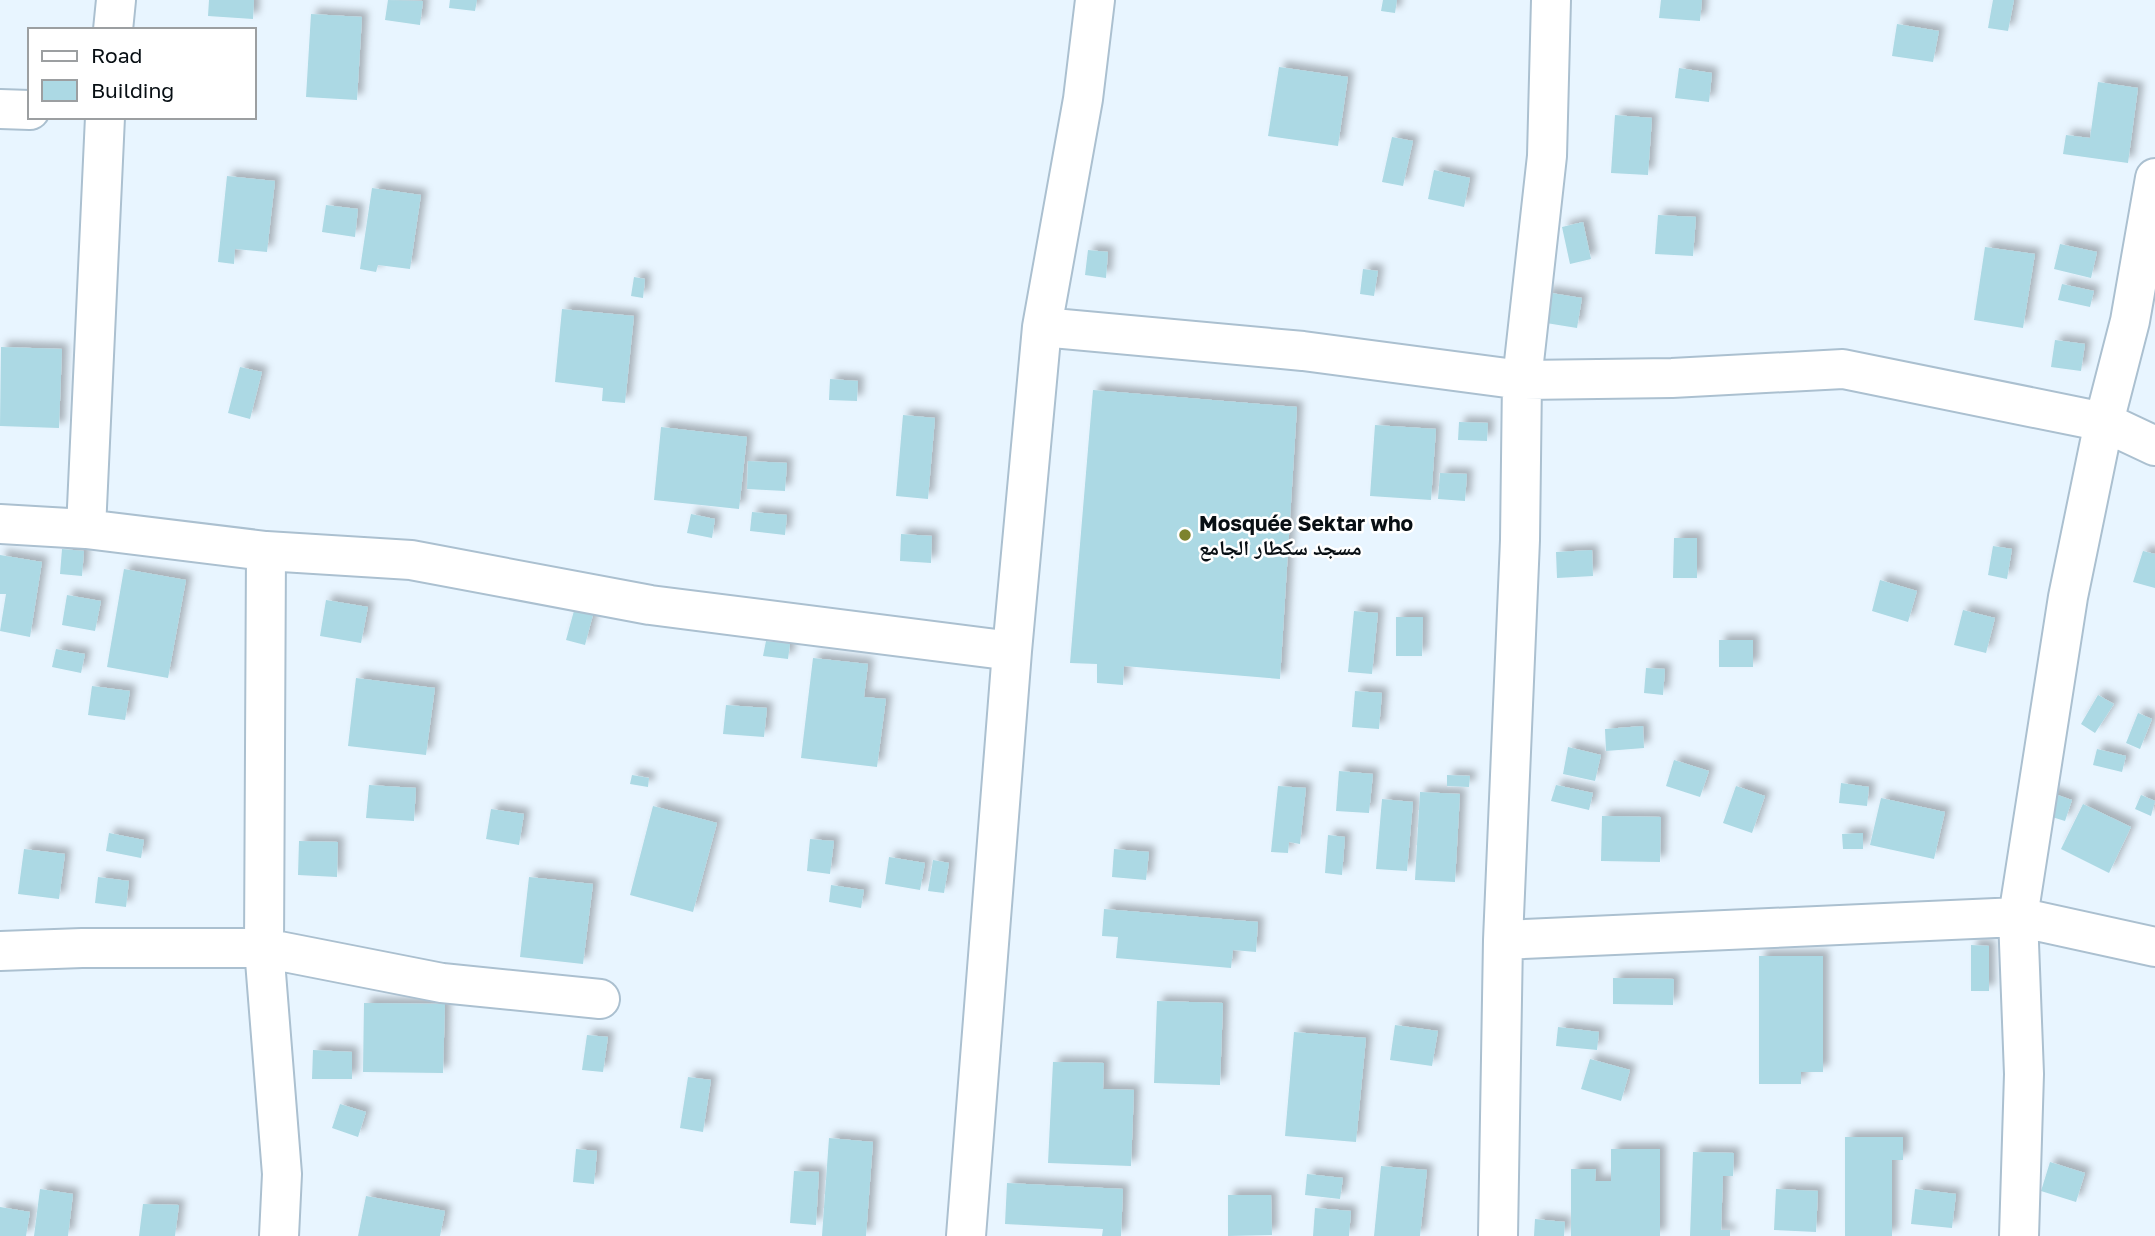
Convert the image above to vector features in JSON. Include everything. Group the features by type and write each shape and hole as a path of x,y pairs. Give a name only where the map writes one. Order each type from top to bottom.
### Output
{"street":[{"path":"113,28 116,0"},
{"path":"966,1236 1012,651 1042,327 1083,99 1095,0"},
{"path":"1497,1236 1503,940 1520,540 1522,380 1547,156 1551,0"},
{"path":"0,108 28,110"},
{"path":"86,529 105,119"},
{"path":"2018,1236 2024,1074 2018,917 2067,597 2104,422 2130,321 2155,178"},
{"path":"1042,327 1303,351 1522,380 1672,378 1843,369 2104,422 2155,446"},
{"path":"0,524 86,529 266,551 411,560 650,605 1012,651"},
{"path":"266,551 264,948 282,1174 279,1236"},
{"path":"1503,940 2018,917 2155,947"},
{"path":"0,951 264,948 442,983 600,999"}],"building":[{"path":"209,0 254,0 253,19 208,16"},
{"path":"388,0 423,1 420,25 385,20"},
{"path":"450,0 477,0 475,11 449,8"},
{"path":"1383,0 1397,0 1395,13 1381,11"},
{"path":"1661,0 1702,0 1700,21 1659,18"},
{"path":"1993,0 2014,0 2008,31 1988,28"},
{"path":"311,14 362,17 357,100 306,97"},
{"path":"1897,24 1939,31 1933,62 1892,56"},
{"path":"1279,67 1348,77 1338,146 1268,136"},
{"path":"1679,68 1712,73 1709,102 1675,98"},
{"path":"2098,82 2138,88 2128,163 2063,154 2066,135 2090,138"},
{"path":"1615,115 1652,118 1648,175 1611,173"},
{"path":"1392,137 1413,141 1403,186 1382,182"},
{"path":"1434,170 1470,178 1464,207 1428,199"},
{"path":"227,176 275,181 267,252 235,249 234,264 218,262"},
{"path":"372,188 421,195 410,269 378,265 376,272 360,269"},
{"path":"326,205 358,209 355,237 322,232"},
{"path":"1658,215 1696,217 1693,256 1655,254"},
{"path":"1583,222 1591,259 1570,264 1562,227"},
{"path":"2060,244 2097,252 2091,278 2054,269"},
{"path":"1985,247 2035,254 2023,328 1974,320"},
{"path":"1088,250 1108,252 1106,278 1085,275"},
{"path":"1363,269 1378,271 1374,296 1360,294"},
{"path":"634,277 645,279 643,298 631,296"},
{"path":"2062,284 2094,291 2090,307 2058,300"},
{"path":"1545,292 1582,298 1577,328 1540,322"},
{"path":"562,309 634,316 625,403 602,401 603,388 555,382"},
{"path":"2055,340 2085,344 2081,371 2051,367"},
{"path":"1,347 62,349 59,428 0,426"},
{"path":"240,367 262,372 250,419 228,413"},
{"path":"830,379 858,381 857,401 829,400"},
{"name":"Mosquée Sektar who مسجد سكطار الجامع","path":"1093,390 1297,407 1280,679 1124,666 1123,685 1097,683 1097,664 1070,663"},
{"path":"903,415 935,418 928,499 896,496"},
{"path":"1459,422 1488,423 1487,441 1458,440"},
{"path":"1375,425 1436,429 1431,500 1370,496"},
{"path":"661,427 747,437 739,509 654,500"},
{"path":"748,461 787,463 785,491 747,489"},
{"path":"1440,473 1467,474 1465,501 1438,499"},
{"path":"752,512 787,515 785,535 750,531"},
{"path":"691,514 715,519 712,538 687,533"},
{"path":"901,534 932,536 931,563 900,561"},
{"path":"1674,538 1697,538 1697,578 1673,578"},
{"path":"1993,546 2012,549 2007,579 1988,575"},
{"path":"62,549 84,551 82,576 60,574"},
{"path":"1592,550 1593,576 1557,578 1556,552"},
{"path":"2143,551 2155,554 2155,588 2133,582"},
{"path":"0,555 42,562 30,637 0,631 6,594 0,594"},
{"path":"124,569 186,580 168,678 107,667"},
{"path":"1880,580 1917,591 1908,622 1872,611"},
{"path":"67,595 101,601 95,631 62,625"},
{"path":"326,600 368,607 361,643 320,636"},
{"path":"575,607 594,611 585,645 566,640"},
{"path":"1963,610 1995,618 1986,653 1954,645"},
{"path":"1354,611 1378,613 1372,674 1348,672"},
{"path":"1396,617 1423,617 1422,656 1396,656"},
{"path":"1719,640 1753,640 1753,667 1719,667"},
{"path":"766,641 790,644 788,659 763,656"},
{"path":"56,649 85,654 81,673 52,667"},
{"path":"813,658 868,664 864,697 886,699 877,767 801,758"},
{"path":"1646,668 1665,669 1663,695 1644,693"},
{"path":"356,678 435,688 426,755 348,746"},
{"path":"92,686 130,691 125,720 88,715"},
{"path":"1355,691 1382,693 1379,729 1352,727"},
{"path":"2098,695 2114,704 2095,733 2081,724"},
{"path":"726,705 767,708 764,737 723,734"},
{"path":"2138,713 2152,719 2140,749 2126,743"},
{"path":"1643,726 1644,748 1606,751 1605,729"},
{"path":"1568,747 1601,755 1595,781 1563,774"},
{"path":"2097,749 2126,756 2122,772 2093,765"},
{"path":"1674,760 1709,771 1700,797 1666,786"},
{"path":"1339,771 1373,774 1369,813 1336,811"},
{"path":"632,775 649,778 648,787 630,784"},
{"path":"1447,775 1470,776 1469,787 1447,786"},
{"path":"1841,783 1869,787 1867,806 1839,803"},
{"path":"369,785 416,788 414,821 366,818"},
{"path":"1556,785 1593,793 1589,810 1551,801"},
{"path":"1278,786 1306,788 1300,844 1289,842 1288,853 1271,852"},
{"path":"1736,786 1765,796 1752,833 1723,823"},
{"path":"2046,791 2072,800 2065,821 2039,813"},
{"path":"1420,792 1460,794 1455,882 1415,880"},
{"path":"2141,795 2155,801 2151,816 2135,809"},
{"path":"1881,798 1945,812 1934,859 1870,845"},
{"path":"1382,799 1413,802 1407,871 1376,869"},
{"path":"2083,804 2131,827 2109,873 2061,849"},
{"path":"653,806 717,823 693,912 630,895"},
{"path":"491,809 524,814 519,845 486,839"},
{"path":"1602,816 1661,817 1660,862 1601,861"},
{"path":"109,833 144,840 141,858 106,851"},
{"path":"1863,833 1863,849 1843,849 1842,834"},
{"path":"1328,835 1345,837 1342,875 1325,873"},
{"path":"810,839 834,841 830,874 807,871"},
{"path":"299,841 338,842 337,877 298,875"},
{"path":"24,849 65,854 59,899 18,894"},
{"path":"1114,849 1149,852 1146,880 1112,877"},
{"path":"889,857 925,863 920,890 885,884"},
{"path":"933,860 949,863 944,893 928,891"},
{"path":"98,877 129,881 126,907 95,903"},
{"path":"529,877 593,884 583,964 520,957"},
{"path":"831,885 864,890 861,908 829,902"},
{"path":"1104,909 1258,922 1256,952 1233,950 1231,968 1116,958 1118,937 1102,936"},
{"path":"1971,945 1989,946 1989,991 1971,991"},
{"path":"1759,956 1823,956 1823,1072 1801,1072 1801,1084 1759,1084"},
{"path":"1613,978 1674,979 1673,1005 1613,1004"},
{"path":"1157,1001 1223,1003 1220,1085 1154,1083"},
{"path":"364,1003 445,1004 443,1073 363,1072"},
{"path":"1395,1025 1438,1031 1432,1066 1390,1060"},
{"path":"1558,1027 1599,1032 1597,1050 1556,1046"},
{"path":"1294,1032 1366,1038 1356,1142 1285,1136"},
{"path":"587,1035 608,1037 603,1072 582,1070"},
{"path":"313,1050 352,1052 352,1079 312,1079"},
{"path":"1590,1059 1630,1070 1621,1101 1581,1089"},
{"path":"1053,1062 1104,1063 1103,1089 1134,1090 1131,1166 1048,1163"},
{"path":"688,1077 711,1080 703,1132 680,1128"},
{"path":"340,1104 366,1112 358,1137 332,1128"},
{"path":"1845,1137 1903,1137 1903,1160 1892,1160 1892,1236 1845,1236"},
{"path":"829,1138 873,1142 866,1236 822,1236"},
{"path":"576,1149 597,1151 594,1184 573,1182"},
{"path":"1611,1149 1660,1149 1660,1236 1571,1236 1571,1169 1596,1169 1595,1181 1611,1181"},
{"path":"1693,1152 1734,1153 1733,1176 1723,1176 1721,1230 1730,1230 1730,1236 1690,1236"},
{"path":"2050,1162 2085,1173 2076,1202 2041,1191"},
{"path":"1381,1166 1427,1170 1420,1236 1374,1236"},
{"path":"794,1171 819,1172 816,1225 790,1223"},
{"path":"1307,1174 1343,1178 1340,1199 1305,1195"},
{"path":"1007,1183 1123,1189 1121,1236 1102,1236 1103,1229 1005,1224"},
{"path":"40,1189 73,1194 68,1236 34,1236"},
{"path":"1776,1189 1818,1191 1816,1232 1774,1230"},
{"path":"1915,1189 1956,1194 1952,1228 1911,1224"},
{"path":"1228,1195 1271,1195 1272,1235 1228,1236"},
{"path":"366,1196 445,1211 440,1236 358,1236"},
{"path":"143,1204 179,1205 175,1236 139,1236"},
{"path":"0,1207 30,1212 26,1236 0,1236"},
{"path":"1315,1208 1351,1211 1349,1236 1313,1236"},
{"path":"1535,1219 1565,1222 1564,1236 1534,1236"}],"place":[{"name":"Mosquée Sektar who مسجد سكطار الجامع","path":"1185,535"}]}
